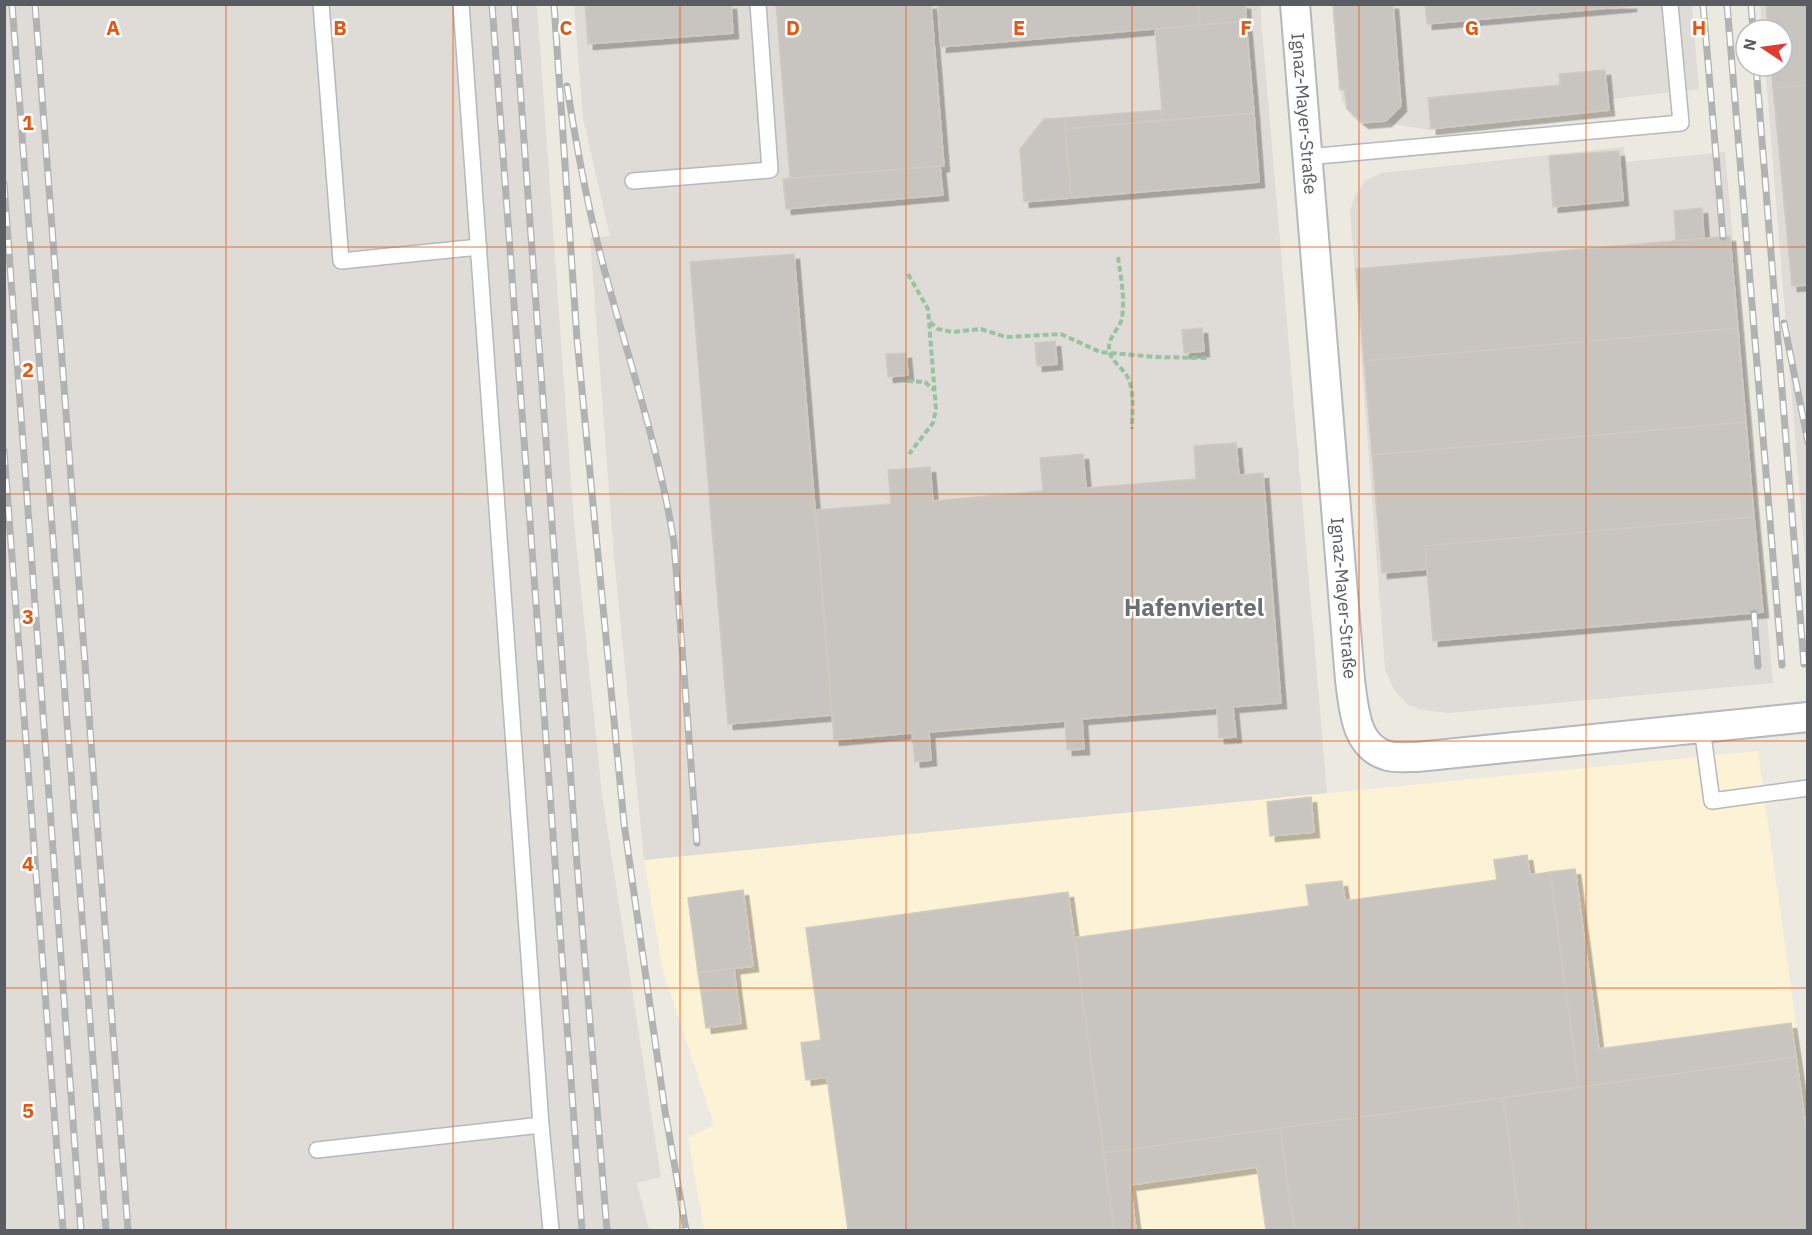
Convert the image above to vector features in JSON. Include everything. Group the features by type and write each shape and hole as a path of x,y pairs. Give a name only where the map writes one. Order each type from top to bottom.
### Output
{"street":[{"name":"Ignaz-Mayer-Straße","path":"1295,4 1350,680 1356,721 1366,744 1388,756 1417,757 1808,717"}],"lane":[{"path":"321,4 341,261 479,247"},
{"path":"461,4 550,1230"},
{"path":"633,181 770,170 758,4"},
{"path":"1307,157 1681,123 1671,4"},
{"path":"1702,728 1712,801 1808,788"},
{"path":"317,1150 541,1125"}],"path":[{"path":"1118,257 1123,294 1122,320 1112,335 1110,352 1128,379 1132,393 1132,429"},
{"path":"908,274 928,309 936,409 933,423 909,454"},
{"path":"930,322 938,329 952,332 981,329 1006,337 1061,334 1100,352 1156,357 1207,358"},
{"path":"907,381 925,382 934,390"}],"shaded area":[{"path":"5,5 537,5 574,522 602,794 661,1177 637,1183 649,1230 5,1230"},
{"path":"574,5 1260,5 1327,793 644,860 614,557 590,238 610,236 583,118"},
{"path":"1332,5 1692,5 1699,89 1612,99 1613,110 1428,130 1388,123 1364,125 1346,109 1342,100"},
{"path":"1760,5 1807,5 1807,583 1766,78 1794,78 1794,18 1761,18"},
{"path":"1624,147 1625,162 1725,152 1773,683 1449,713 1422,710 1407,704 1394,690 1385,669 1350,211 1355,196 1365,181 1382,173"},
{"path":"1758,751 1807,1103 1807,1230 704,1230 688,1138 714,1125 663,972 644,860"}],"building":[{"path":"585,4 731,4 733,33 588,44"},
{"path":"776,4 931,4 944,166 790,178"},
{"path":"938,4 1198,4 1200,25 941,47"},
{"path":"1198,4 1245,4 1246,21 1200,25"},
{"path":"1333,4 1393,4 1401,106 1386,121 1363,123 1347,109 1345,89 1340,90"},
{"path":"1425,4 1631,4 1631,6 1427,24"},
{"path":"1766,4 1808,4 1808,85 1773,88 1772,78 1794,78 1794,18 1767,18"},
{"path":"1246,21 1254,113 1163,120 1155,29"},
{"path":"1605,70 1609,110 1431,129 1428,98 1560,85 1559,74"},
{"path":"1808,85 1808,285 1792,286 1773,88"},
{"path":"1162,110 1163,120 1065,129 1064,118"},
{"path":"1254,113 1259,182 1071,198 1065,129"},
{"path":"1064,118 1071,198 1024,202 1020,149 1044,119"},
{"path":"1619,151 1623,200 1553,207 1549,156"},
{"path":"940,166 943,195 786,209 783,179"},
{"path":"1702,208 1704,238 1676,241 1674,211"},
{"path":"1730,236 1738,328 1364,361 1356,269"},
{"path":"794,254 832,715 728,724 690,262"},
{"path":"1202,328 1204,351 1184,353 1182,330"},
{"path":"1738,328 1746,422 1372,455 1364,361"},
{"path":"1055,341 1057,364 1037,366 1035,343"},
{"path":"906,353 908,375 888,377 886,354"},
{"path":"1746,422 1754,517 1425,546 1427,569 1382,573 1372,455"},
{"path":"1236,443 1239,475 1263,473 1281,703 1233,707 1236,737 1219,738 1217,708 1082,719 1084,749 1067,750 1065,721 929,732 931,760 915,762 912,733 834,740 816,510 891,504 888,470 930,467 933,501 1043,491 1040,458 1083,454 1086,488 1196,479 1194,446"},
{"path":"1754,517 1763,612 1433,641 1425,546"},
{"path":"1311,797 1314,832 1270,836 1267,802"},
{"path":"1527,855 1530,875 1550,872 1579,1087 1104,1153 1074,938 1309,906 1306,885 1342,881 1345,901 1497,880 1494,860"},
{"path":"1575,869 1599,1049 1791,1023 1796,1057 1579,1087 1550,872"},
{"path":"743,890 753,966 698,973 688,898"},
{"path":"1068,892 1114,1230 848,1230 827,1077 806,1080 801,1043 821,1040 806,928"},
{"path":"734,968 736,987 701,992 698,973"},
{"path":"736,987 741,1023 706,1028 701,992"},
{"path":"1796,1057 1808,1142 1808,1230 1521,1230 1503,1098"},
{"path":"1503,1098 1521,1230 1294,1230 1280,1128"},
{"path":"1280,1128 1294,1230 1266,1230 1257,1167 1130,1185 1136,1230 1114,1230 1104,1153"}],"railway":[{"path":"12,4 106,1230"},
{"path":"35,4 128,1230"},
{"path":"492,4 582,1230"},
{"path":"514,4 577,864 607,1230"},
{"path":"554,4 577,339 624,823 665,1111 686,1230"},
{"path":"1703,4 1723,237"},
{"path":"1727,4 1782,665"},
{"path":"1751,4 1752,18"},
{"path":"1757,78 1804,664"},
{"path":"567,86 595,234 653,445 674,543 697,843"},
{"path":"4,184 81,1230"},
{"path":"1784,323 1808,442"},
{"path":"4,451 63,1230"},
{"path":"1754,613 1758,666"}],"district":[{"name":"Hafenviertel","path":"1194,608"}]}
